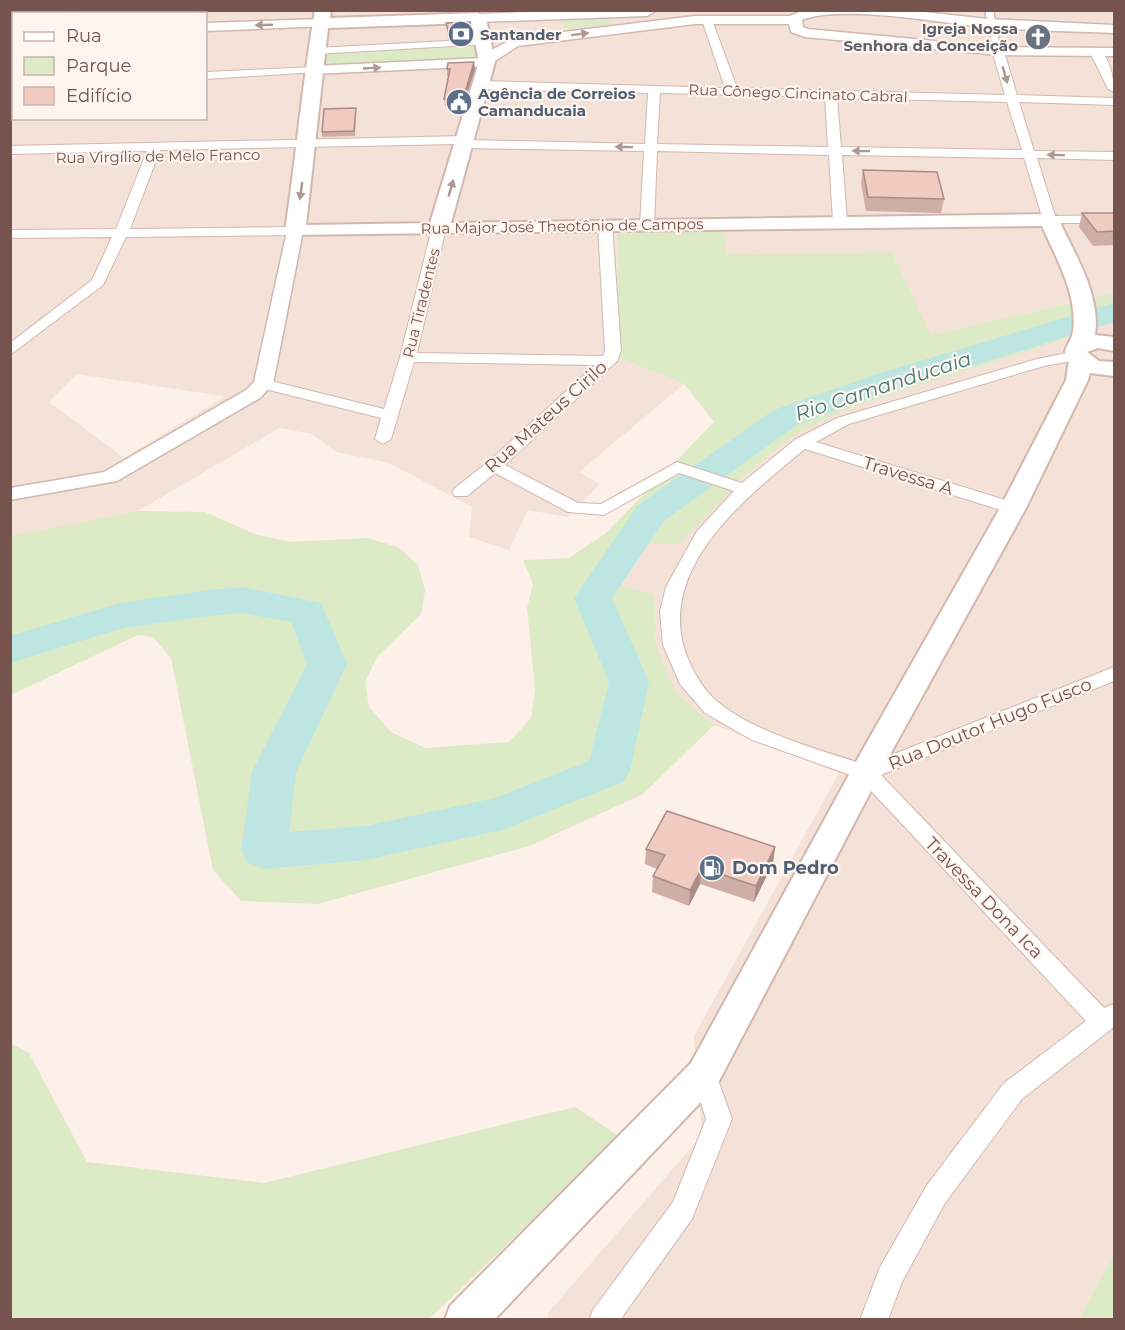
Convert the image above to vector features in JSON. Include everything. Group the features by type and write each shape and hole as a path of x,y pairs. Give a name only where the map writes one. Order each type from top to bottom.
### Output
{"main road":[{"path":"295,231 313,70 323,17 486,15"},
{"name":"Rua Tiradentes","path":"439,228 482,85 486,62 484,42 486,15"},
{"path":"465,1320 704,1074 1013,508 1080,354 1081,296 1049,220"},
{"name":"Rua Major José Theotônio de Campos","path":"295,231 1049,220"},
{"path":"1080,354 1110,343"},
{"path":"1080,354 1111,369"}],"street":[{"path":"486,15 680,10"},
{"path":"207,76 486,62 514,42 627,28 704,15 875,12 990,17 1114,28"},
{"path":"620,13 618,16 621,25 627,28"},
{"path":"704,15 732,91"},
{"path":"802,15 796,29 806,33 998,51 1114,52"},
{"path":"207,27 323,17"},
{"path":"990,17 998,51 1049,220"},
{"path":"316,51 484,42"},
{"path":"1096,52 1114,89"},
{"name":"Rua Cônego Cincinato Cabral","path":"482,85 1114,101"},
{"path":"647,225 654,89"},
{"path":"831,94 840,222"},
{"name":"Rua Virgílio de Melo Franco","path":"10,159 153,152 464,144 1114,156"},
{"name":"Rua Virgílio de Melo Franco","path":"10,150 153,152"},
{"path":"10,351 98,282 121,233 153,152"},
{"name":"Rua Major José Theotônio de Campos","path":"1049,220 1114,219"},
{"name":"Rua Mateus Cirilo","path":"461,492 494,466 609,361 613,351 605,225"},
{"name":"Rua Tiradentes","path":"383,440 408,357 439,228"},
{"path":"10,494 110,477 253,394 263,384 295,231"},
{"name":"Rua Major José Theotônio de Campos","path":"10,234 295,231"},
{"path":"866,774 759,735 712,708 687,679 673,645 669,610 675,587 703,535 745,489 802,443 843,421 1042,362 1080,354"},
{"path":"408,357 609,361"},
{"path":"263,384 390,415"},
{"name":"Travessa A","path":"802,443 1013,508"},
{"path":"494,466 574,508 604,510 677,467 745,489"},
{"name":"Rua Doutor Hugo Fusco","path":"866,774 1114,674"},
{"name":"Travessa Dona Ica","path":"866,774 1108,1018"},
{"path":"874,1320 890,1276 936,1194 1013,1091 1108,1018"},
{"path":"603,1320 683,1210 719,1119 704,1074"}],"shaded area":[{"path":"11,11 1114,11 1114,293 931,335 892,252 726,254 724,231 617,234 619,358 684,384 579,472 600,484 568,517 528,510 509,550 469,537 472,507 389,463 336,452 312,434 279,428 138,511 11,536","holes":["77,374 223,396 124,458 49,402"]},
{"path":"1114,315 1114,346 1111,345 1114,367 1114,1254 1079,1319 549,1320 548,1313 702,1135 694,1036 839,773 714,725 676,692 656,646 653,594 617,586 641,543 744,476 793,436 841,411 1062,340"}],"green space":[{"path":"610,18 612,24 566,29 561,19"},
{"path":"481,43 484,61 317,68 318,52"},
{"path":"724,231 727,254 892,252 931,335 1114,293 1114,315 1062,340 841,411 793,436 744,476 679,544 641,543 617,586 654,594 656,646 676,692 714,725 643,794 529,846 318,904 241,901 213,870 171,658 153,637 138,635 11,695 10,536 138,511 205,512 257,535 292,542 367,538 398,547 418,565 425,590 421,614 377,657 365,682 369,707 391,732 425,748 509,742 531,718 535,690 527,608 533,584 523,560 569,558 606,533 714,422 684,384 619,358 617,234"},
{"path":"10,1043 29,1053 87,1162 264,1183 575,1107 620,1137 429,1319 11,1319"},
{"path":"1114,1254 1114,1319 1079,1319"}],"building":[{"path":"470,22 471,29 448,30 446,23"},
{"path":"474,62 463,99 444,99 450,69 447,69 448,63"},
{"path":"356,108 354,131 322,132 324,109"},
{"path":"863,170 937,172 944,199 868,197"},
{"path":"1082,213 1114,213 1114,231 1097,232"},
{"name":"Dom Pedro","path":"667,811 775,847 756,886 702,868 690,890 653,876 665,855 646,849"}],"waterway":[{"name":"Rio Camanducaia","path":"10,650 120,616 209,603 242,600 307,612 327,664 274,772 264,851 365,843 502,813 608,771 629,682 593,598 651,513 786,417 892,380 1114,312"}],"place":[{"name":"Santander","path":"461,34"},
{"name":"Igreja Nossa Senhora da Conceição","path":"1038,37"},
{"name":"Agência de Correios Camanducaia","path":"459,102"},
{"name":"Dom Pedro","path":"712,868"}]}
